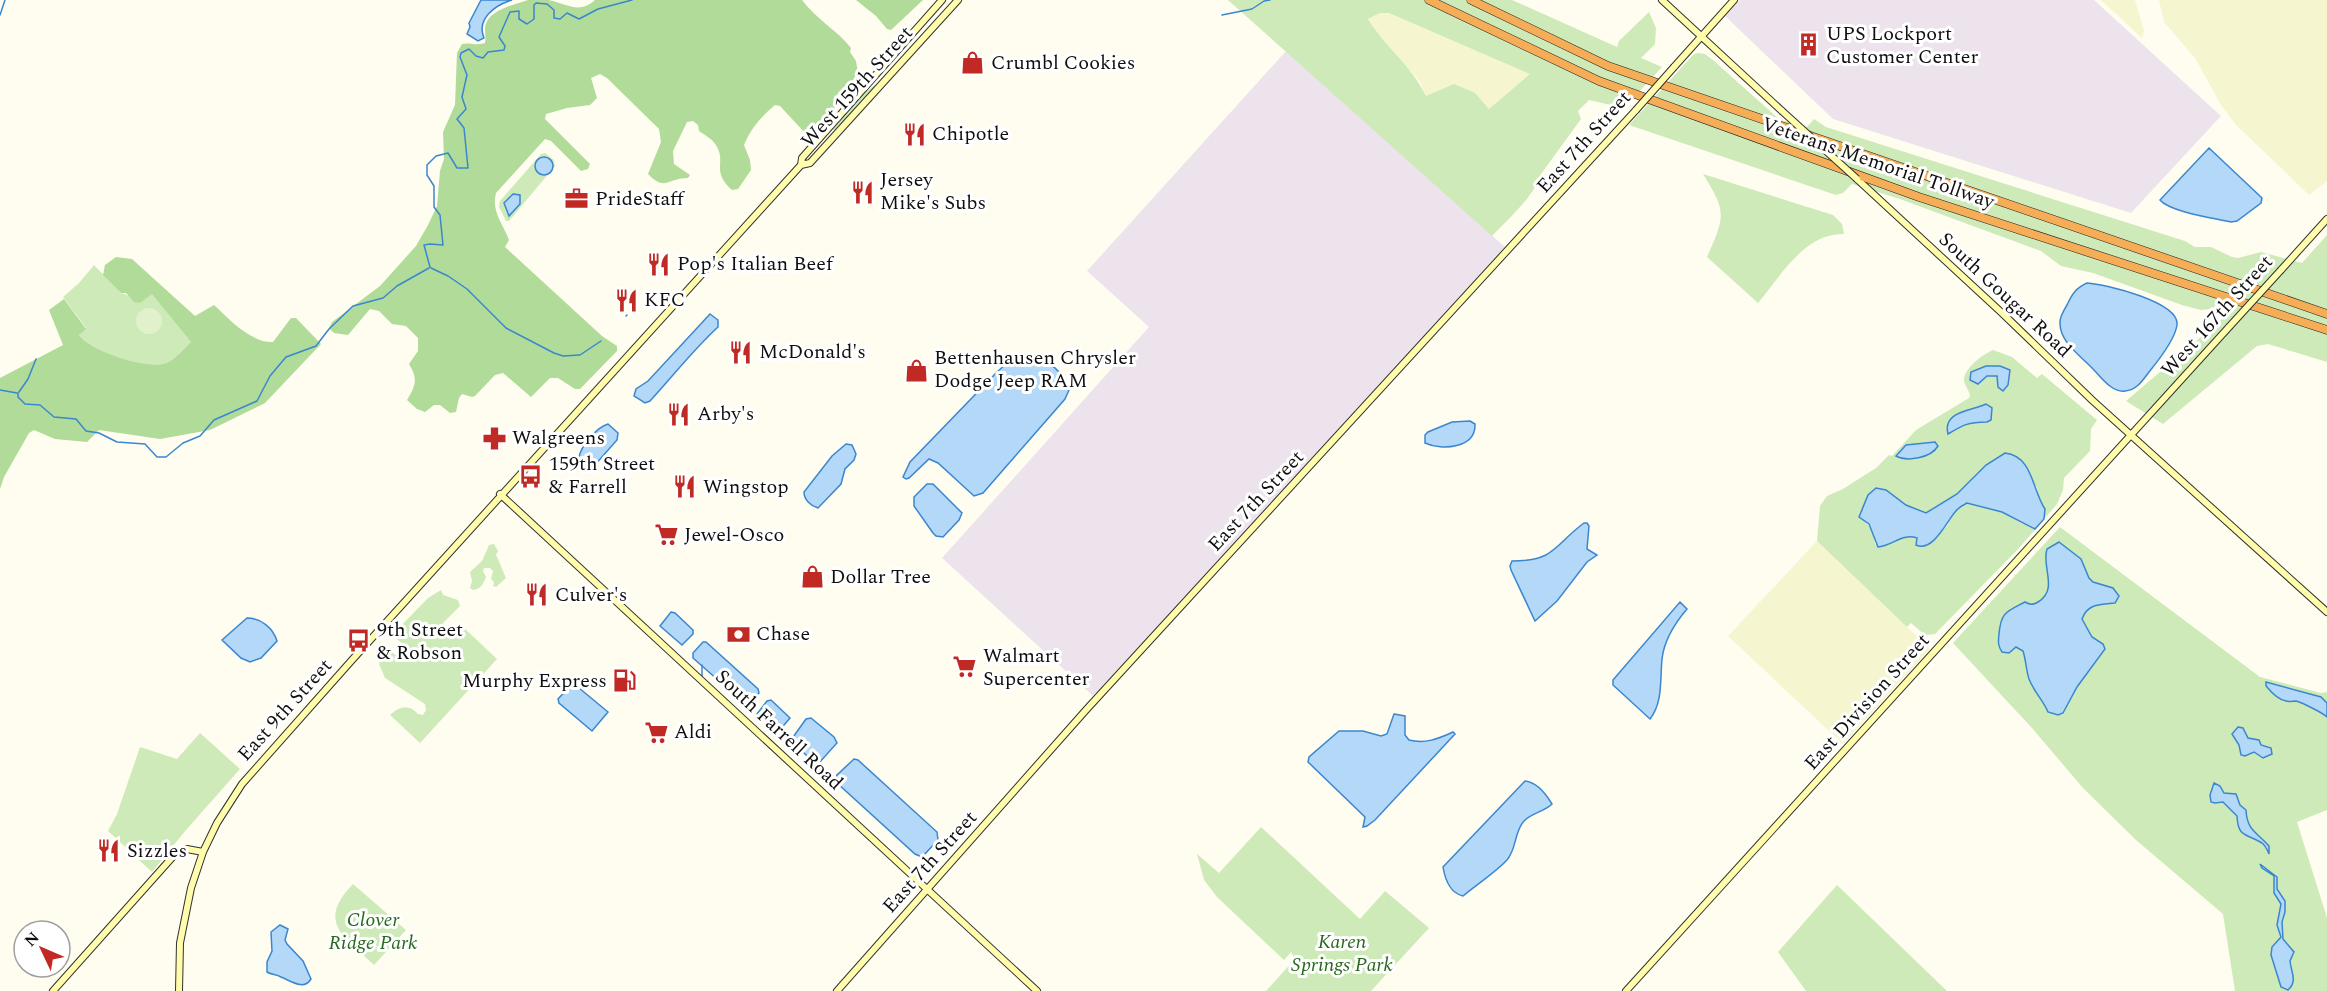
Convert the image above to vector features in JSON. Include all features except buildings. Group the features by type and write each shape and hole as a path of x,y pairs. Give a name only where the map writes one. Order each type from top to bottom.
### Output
{"highway":[{"name":"Veterans Memorial Tollway","path":"1429,0 1610,85 1919,197 2327,330"},
{"name":"Veterans Memorial Tollway","path":"1471,0 1608,66 2327,314"}],"street":[{"name":"West 159th Street","path":"500,495 801,165 802,158 809,149 942,0"},
{"name":"West 159th Street","path":"801,165 810,163 958,0"},
{"name":"South Gougar Road","path":"1662,0 2002,313 2092,400 2327,612"},
{"name":"East 7th Street","path":"837,991 1086,710 1734,0"},
{"name":"West 167th Street","path":"2132,434 2327,219"},
{"name":"East Division Street","path":"1626,991 2132,434"},
{"name":"South Farrell Road","path":"500,495 926,891 1037,991"},
{"name":"East 9th Street","path":"179,991 180,943 190,890 203,852 225,810 251,774 500,495"},
{"path":"53,991 177,852 188,849 203,852"}],"shaded area":[{"path":"1740,0 2094,0 2221,116 2131,213 1833,119 1725,16"},
{"path":"1287,50 1505,247 1305,468 1093,696 942,558 1149,327 1087,271"}],"green space":[{"path":"528,0 548,0 572,7 583,7 595,0 802,0 851,48 850,52 856,61 858,73 836,106 811,135 806,134 780,106 775,105 770,109 753,128 744,145 751,170 738,189 732,190 722,178 717,147 699,131 698,125 693,121 687,122 673,151 674,164 690,175 688,178 667,183 654,179 648,174 661,142 659,129 607,78 600,74 591,78 597,98 590,105 546,114 545,119 590,164 588,169 581,171 551,141 545,139 496,193 495,206 509,240 505,247 602,336 617,346 617,351 580,389 575,389 558,378 550,378 531,397 503,373 495,375 475,396 462,394 456,412 450,413 440,405 434,405 425,412 417,409 407,400 415,382 409,364 418,351 418,338 406,326 392,324 379,311 370,309 348,335 334,333 329,328 332,322 380,286 416,246 437,206 440,171 444,159 443,132 455,105 457,53 462,44 485,43 485,29 490,17 502,9"},
{"path":"856,0 923,0 891,30 887,29 876,16"},
{"path":"1228,0 1512,0 1617,47 1619,41 1649,12 1656,28 1655,44 1641,58 1662,67 1624,108 1589,100 1578,111 1581,119 1541,174 1532,191 1492,236","holes":["1380,13 1389,13 1530,74 1489,109 1475,93 1454,84 1426,96 1413,75 1368,19"]},
{"path":"2101,0 2135,0 2144,31 2142,38"},
{"path":"2159,0 2327,0 2327,181 2309,195 2236,125 2221,105 2195,58 2164,22"},
{"path":"1380,13 1389,13 1531,74 1489,109 1475,93 1426,96 1420,82 1378,34 1368,19"},
{"path":"1694,54 1705,54 1713,60 1780,120 1807,127 1814,119 1826,127 2185,241 2195,247 2211,247 2238,258 2261,252 2302,263 2327,235 2327,362 2268,344 2257,346 2163,424 2126,401 2223,318 2210,309 2201,310 2182,305 2093,273 2061,266 2041,251 1897,198 1852,184 1843,193 1836,195 1629,125"},
{"path":"878,83 834,130 832,128 862,94"},
{"path":"545,153 554,160 555,166 509,221 506,221 499,207 500,201 541,154"},
{"path":"1703,174 1833,215 1842,224 1844,234 1830,236 1805,248 1758,303 1707,257 1720,223 1721,214 1716,197"},
{"path":"116,257 132,259 195,316 214,305 249,334 257,339 273,342 291,318 296,318 321,344 265,403 210,430 160,439 99,430 87,442 55,439 34,430 29,433 4,477 0,489 0,378 63,345 49,310 64,299 86,329 79,335 85,341 120,358 146,364 166,363 176,357 191,342 152,294 140,303 134,302 103,275 105,265"},
{"path":"94,265 121,293 137,302 140,303 152,293 191,342 166,363 146,364 120,358 85,341 79,335 86,328 63,297"},
{"path":"149,308 158,312 162,321 158,330 149,334 140,330 136,321 140,312"},
{"path":"1993,350 2012,357 2037,378 2042,374 2097,420 2091,429 2090,451 2064,478 2063,490 2057,504 2019,548 1935,634 1925,635 1911,623 1907,627 1817,541 1820,506 1827,496 1843,489 1876,468 1889,455 1892,456 1916,430 1969,398 1970,395 1964,381 1965,376 1974,362","holes":["1986,465 2037,487 2039,500 2023,524 2002,512 1967,502 1956,510 1947,526 1927,546 1914,536 1897,538 1884,546 1875,544 1874,535 1860,517 1868,495 1886,490 1906,505 1926,513 1957,494"]},
{"path":"2060,527 2260,677 2321,693 2327,692 2327,810 2297,822 2327,918 2327,991 2235,991 2223,914 2136,840 2083,788 2032,728 1953,643"},
{"path":"1817,541 1930,649 1843,744 1728,636"},
{"path":"494,544 506,578 496,587 493,586 494,582 491,579 493,571 490,568 484,568 486,577 484,582 473,590 470,588 472,581 470,572 482,561 489,545"},
{"path":"441,590 443,595 458,600 460,606 443,623 444,630 451,633 463,627 497,659 420,743 390,715 404,707 423,715 426,710 425,704 385,678 379,664 384,654 393,653 404,662 412,652 397,639 395,632 428,598"},
{"path":"200,733 240,769 152,872 108,831 117,814 140,747 177,759"},
{"name":"Karen Springs Park","path":"1261,827 1360,919 1385,891 1429,928 1371,991 1266,991 1295,959 1291,952 1284,960 1217,897 1204,880 1197,854 1219,873"},
{"name":"Clover Ridge Park","path":"353,884 406,930 374,965 344,937 335,919 336,909 342,897"},
{"path":"1837,885 1947,991 1806,991 1778,952"}],"water":[{"path":"481,0 512,0 499,5 489,14 483,25 484,38 478,41 467,34 469,23"},
{"path":"2209,148 2262,198 2261,203 2237,221 2231,222 2182,211 2160,200"},
{"path":"544,157 550,160 553,166 550,172 544,175 538,172 535,166 538,160"},
{"path":"513,194 520,195 520,204 509,216 504,203"},
{"path":"2087,283 2140,296 2167,309 2175,317 2176,331 2170,343 2133,389 2120,391 2111,387 2063,336 2060,322 2062,313 2075,292"},
{"path":"710,314 718,320 718,327 650,401 645,403 634,396 636,389 648,381"},
{"path":"1030,356 1043,359 1054,367 1064,378 1069,390 1065,399 983,493 974,496 938,463 929,459 909,478 903,477 910,462 997,372 1006,364"},
{"path":"1986,366 2000,366 2010,370 2008,385 2003,391 1998,387 1997,376 1987,376 1978,384 1970,380 1971,372"},
{"path":"1986,404 1992,408 1991,420 1966,425 1948,434 1947,426 1954,416"},
{"path":"1470,421 1475,424 1474,432 1464,443 1457,446 1440,447 1425,443 1425,435 1428,432 1452,422"},
{"path":"608,424 618,433 617,440 594,466 589,466 579,457 580,453 595,433"},
{"path":"1935,442 1938,446 1925,456 1906,459 1896,456 1906,445"},
{"path":"846,444 852,445 856,454 854,460 845,469 841,484 818,508 813,506 807,500 804,492 832,456"},
{"path":"2005,453 2014,455 2027,467 2045,509 2044,519 2035,529 2002,512 1967,503 1956,511 1938,536 1928,545 1916,545 1917,538 1907,537 1878,547 1869,524 1859,517 1868,495 1876,488 1886,490 1906,505 1926,513 1957,494 1986,465"},
{"path":"927,484 933,484 962,513 959,520 943,537 933,533 914,506 914,497"},
{"path":"1584,523 1589,526 1587,549 1597,555 1587,562 1557,601 1535,621 1511,570 1512,561 1546,555"},
{"path":"2059,542 2081,559 2093,582 2113,588 2119,596 2115,603 2091,607 2082,619 2092,637 2103,644 2105,649 2077,687 2063,713 2058,715 2048,712 2033,688 2023,651 2016,647 2009,653 2002,652 1998,642 2001,621 2006,614 2025,602 2033,604 2044,597 2048,584 2047,549"},
{"path":"1680,602 1687,609 1674,626 1665,646 1659,698 1650,719 1613,685 1613,680"},
{"path":"671,612 693,630 693,634 682,645 660,626"},
{"path":"247,618 266,625 273,632 277,641 261,658 250,662 241,658 222,640"},
{"path":"703,642 706,642 758,689 759,693 749,703 745,704 693,658 693,653"},
{"path":"2266,682 2321,697 2327,703 2327,717 2299,702 2280,699 2266,686"},
{"path":"573,683 608,712 592,731 559,703 558,699"},
{"path":"771,700 790,718 778,732 757,714 767,701"},
{"path":"1394,714 1405,716 1405,735 1409,740 1426,741 1453,732 1455,734 1375,820 1363,827 1365,817 1308,762 1309,757 1339,731 1363,731 1381,736 1387,734"},
{"path":"811,718 834,737 837,743 819,763 813,762 791,740 806,719"},
{"path":"2238,727 2243,728 2248,738 2259,740 2261,745 2271,748 2272,754 2263,758 2254,752 2245,756 2241,755 2239,745 2232,734"},
{"path":"854,759 858,760 937,832 938,840 922,857 915,854 837,783 835,780 837,775"},
{"path":"1525,781 1540,789 1552,804 1524,821 1510,855 1502,865 1463,896 1458,894 1449,885 1443,867"},
{"path":"2214,783 2220,786 2224,793 2236,794 2240,805 2246,810 2248,823 2253,831 2269,846 2269,854 2262,843 2241,832 2237,816 2223,802 2211,802 2210,795"},
{"path":"2260,864 2277,877 2277,889 2285,901 2282,922 2283,939 2294,952 2290,961 2293,983 2288,990 2281,987 2271,955 2272,947 2281,937 2277,925 2281,904 2274,893 2274,876"},
{"path":"280,925 288,929 285,940 303,961 311,979 308,983 297,984 267,972 267,962 272,951 271,932"}],"waterway":[{"path":"0,15 5,0"},
{"path":"430,267 424,245 443,245 440,215 434,207 434,186 427,175 427,165 436,156 448,153 457,168 468,168 464,128 457,119 466,109 462,97 467,75 460,57 461,53 469,49 476,56 483,58 488,52 504,50 505,46 499,37 510,12 519,11 519,19 527,24 534,19 536,3 547,4 554,10 554,18 560,19 567,13 579,19 598,9 632,0"},
{"path":"1222,15 1252,9 1270,0"},
{"path":"18,393 18,397 25,404 40,405 54,417 76,419 86,431 99,433 117,442 145,444 157,457 166,457 183,443 200,436 214,420 257,401 270,376 286,357 316,346 329,329 353,306 383,298 397,286 429,268"},
{"path":"431,268 467,289 506,328 554,353 563,356 580,355 601,341"},
{"path":"19,392 28,379 36,359"},
{"path":"0,390 17,393"},
{"path":"702,665 702,676"}],"place":[{"name":"UPS Lockport Customer Center","path":"1808,45"},
{"name":"Crumbl Cookies","path":"973,63"},
{"name":"Chipotle","path":"914,134"},
{"name":"Jersey Mike's Subs","path":"862,192"},
{"name":"PrideStaff","path":"577,199"},
{"name":"Pop's Italian Beef","path":"659,264"},
{"name":"KFC","path":"626,300"},
{"name":"McDonald's","path":"741,352"},
{"name":"Bettenhausen Chrysler Dodge Jeep RAM","path":"916,370"},
{"name":"Arby's","path":"679,414"},
{"name":"Walgreens","path":"494,438"},
{"name":"159th Street & Farrell","path":"531,476"},
{"name":"Wingstop","path":"685,487"},
{"name":"Jewel-Osco","path":"666,535"},
{"name":"Dollar Tree","path":"812,577"},
{"name":"Culver's","path":"537,595"},
{"name":"Chase","path":"738,634"},
{"name":"9th Street & Robson","path":"359,641"},
{"name":"Walmart Supercenter","path":"965,667"},
{"name":"Murphy Express","path":"625,681"},
{"name":"Aldi","path":"656,732"},
{"name":"Sizzles","path":"109,851"}]}
